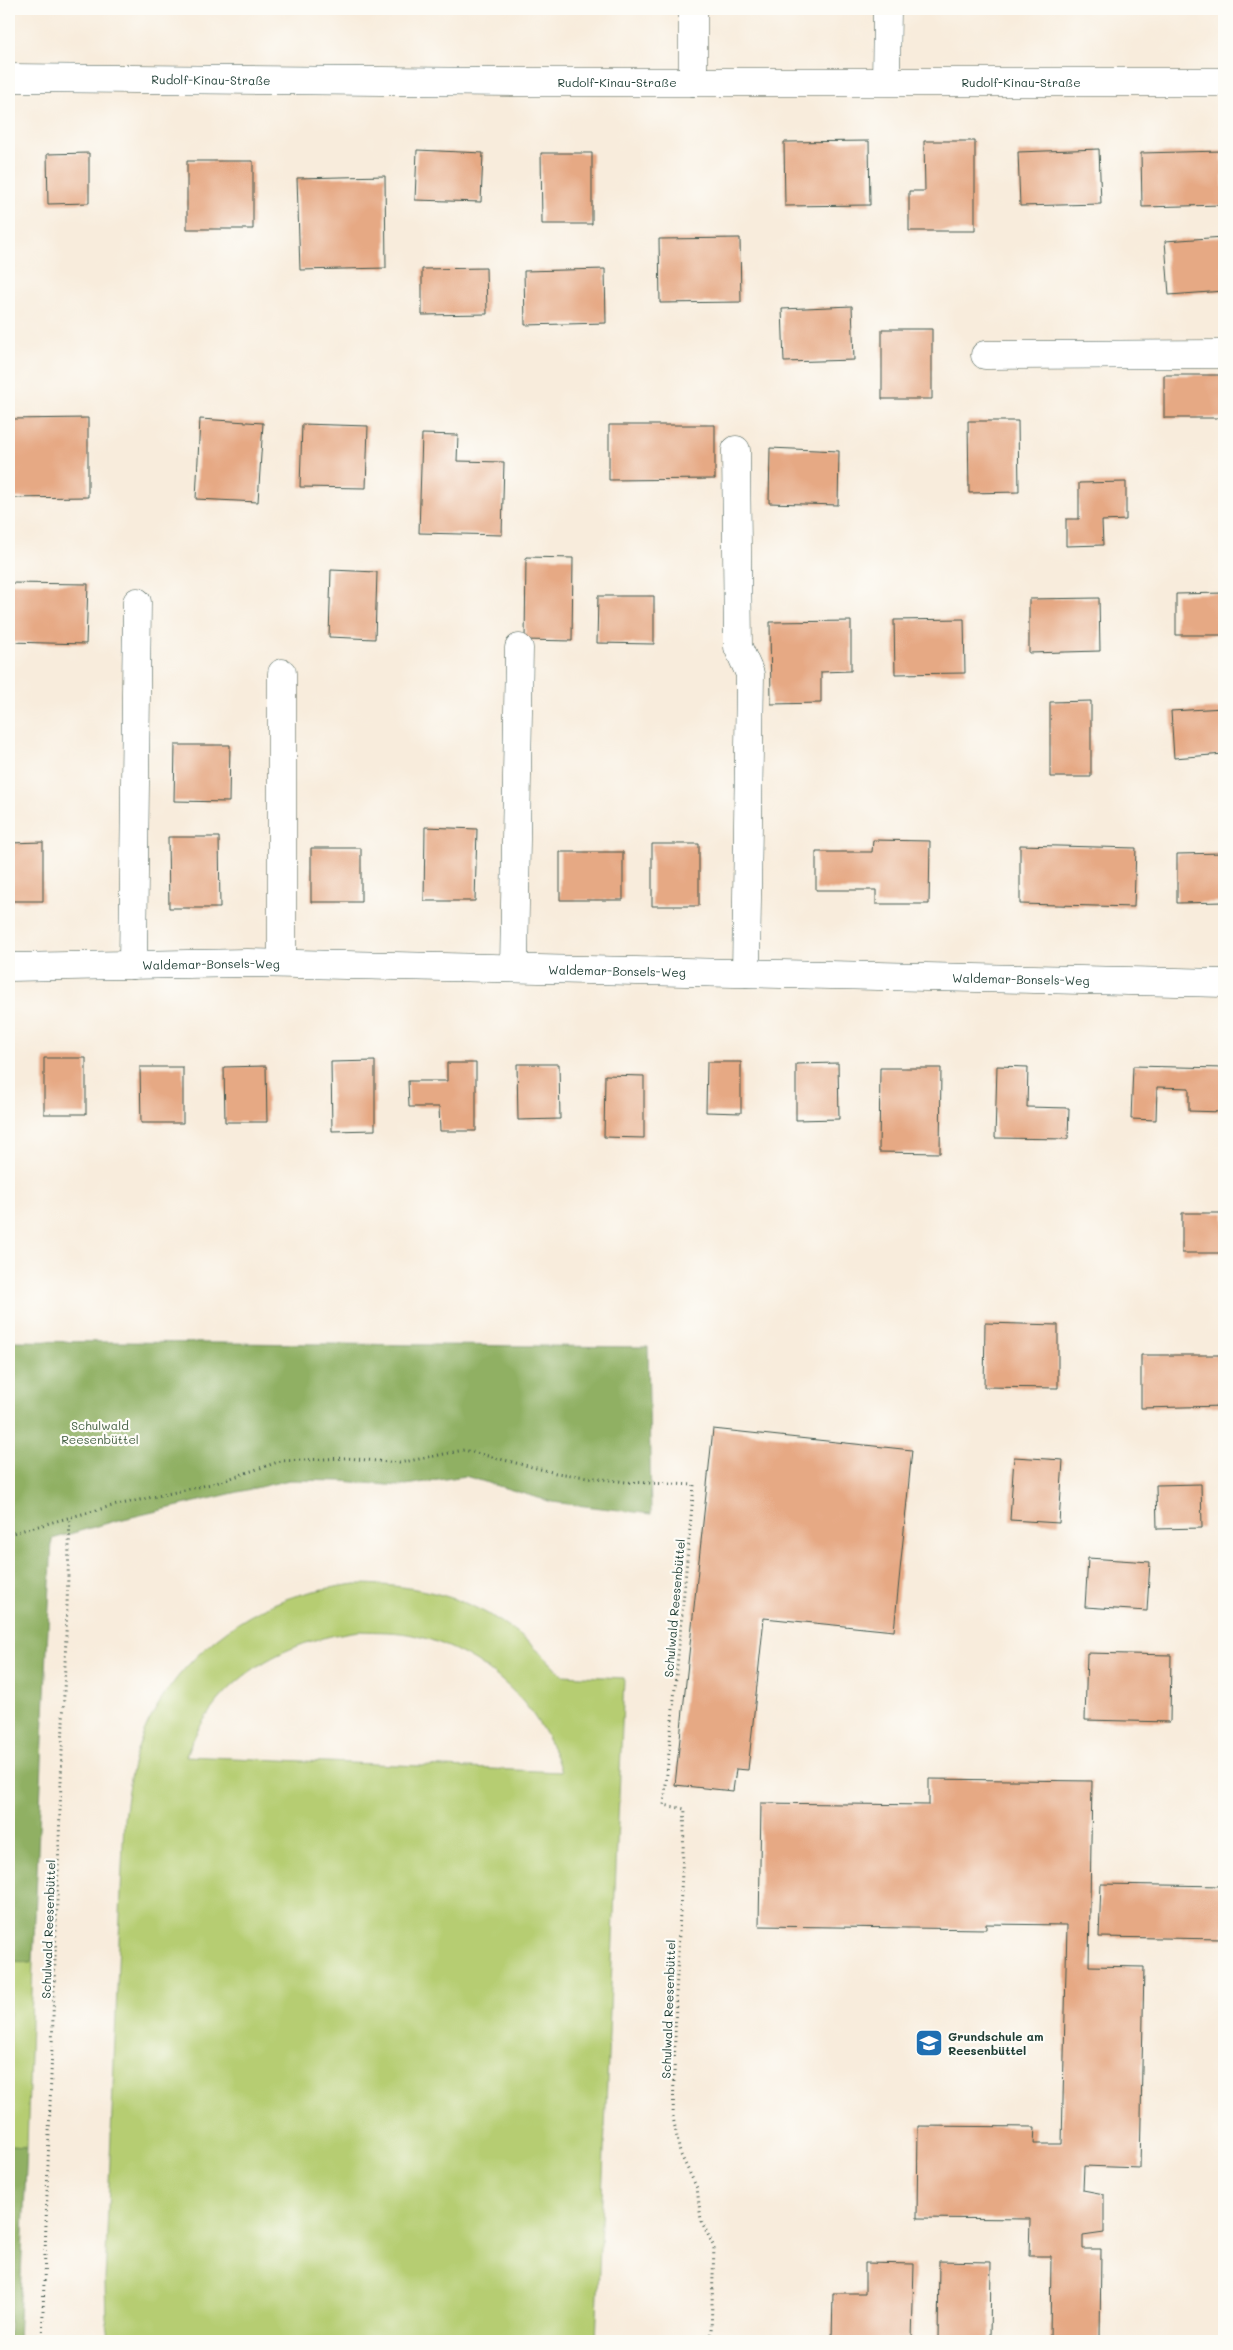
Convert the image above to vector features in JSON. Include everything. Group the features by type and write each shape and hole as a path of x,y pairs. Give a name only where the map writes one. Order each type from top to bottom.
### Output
{"street":[{"path":"693,9 693,82"},
{"path":"886,81 887,9"},
{"name":"Rudolf-Kinau-Straße","path":"9,78 693,82 1224,82"},
{"path":"985,355 1224,354"},
{"path":"736,450 738,647 750,674 746,973"},
{"path":"133,964 137,602"},
{"path":"514,968 519,648"},
{"path":"282,673 282,963"},
{"name":"Waldemar-Bonsels-Weg","path":"9,967 282,963 1224,983"}],"path":[{"name":"Schulwald Reesenbüttel","path":"9,1534 70,1517 216,1483 281,1461 346,1458 399,1462 464,1450 556,1473 626,1482 694,1485 664,1805 685,1809 676,1996 673,2117 680,2153 696,2188 701,2220 714,2247 711,2332 708,2341"},
{"name":"Schulwald Reesenbüttel","path":"42,2341 70,1517"}],"green space":[{"name":"Schulwald Reesenbüttel","path":"9,1341 648,1347 651,1514 552,1502 465,1476 399,1486 342,1481 289,1480 115,1521 52,1539 33,1962 9,1961"},
{"path":"356,1584 388,1585 417,1589 470,1605 494,1617 517,1633 540,1652 562,1675 624,1678 596,2341 110,2341 106,2318 105,2282 124,1819 135,1757 148,1723 161,1700 177,1678 216,1639 238,1623 286,1599 329,1588","holes":["359,1631 395,1632 417,1636 442,1644 465,1655 487,1669 507,1685 525,1704 540,1725 552,1748 561,1772 186,1756 199,1729 214,1705 233,1685 254,1668 304,1644 331,1636"]},
{"path":"9,1961 33,1962 27,2147 9,2146"},
{"path":"9,2146 27,2147 18,2341 9,2341"}],"building":[{"path":"869,141 870,205 785,206 784,142"},
{"path":"924,141 975,141 975,231 909,231 909,191 925,191"},
{"path":"1099,149 1101,204 1020,206 1018,152"},
{"path":"417,150 483,153 481,202 415,200"},
{"path":"1222,151 1223,205 1142,207 1141,153"},
{"path":"89,153 89,203 48,204 47,154"},
{"path":"541,153 592,153 592,224 542,224"},
{"path":"187,161 253,161 253,229 187,229"},
{"path":"385,176 386,268 300,270 297,178"},
{"path":"1224,237 1224,291 1169,295 1165,241"},
{"path":"740,238 741,302 660,303 659,239"},
{"path":"486,268 487,314 422,315 422,269"},
{"path":"605,269 606,323 525,325 524,271"},
{"path":"852,306 854,360 784,362 782,309"},
{"path":"882,329 932,329 932,399 882,399"},
{"path":"1164,375 1224,375 1224,418 1164,418"},
{"path":"88,418 88,497 9,498 9,419"},
{"path":"200,419 263,423 258,502 196,499"},
{"path":"968,421 1018,421 1019,492 969,493"},
{"path":"302,424 368,426 366,488 300,487"},
{"path":"609,425 715,425 715,479 609,480"},
{"path":"422,434 458,435 457,461 504,462 502,535 419,533"},
{"path":"770,448 839,451 838,505 769,503"},
{"path":"1126,482 1126,520 1102,521 1103,545 1066,546 1066,519 1079,519 1079,483"},
{"path":"526,557 573,558 572,641 525,640"},
{"path":"331,570 377,572 375,639 329,637"},
{"path":"9,583 88,584 86,644 9,642"},
{"path":"1224,593 1224,635 1176,635 1176,594"},
{"path":"598,596 654,596 654,644 597,643"},
{"path":"1099,598 1100,651 1029,653 1029,599"},
{"path":"964,619 965,673 895,674 894,620"},
{"path":"851,621 851,671 821,672 821,703 771,704 770,622"},
{"path":"1091,701 1091,777 1050,777 1050,702"},
{"path":"1224,708 1224,754 1174,758 1171,711"},
{"path":"175,745 230,745 229,802 174,801"},
{"path":"425,827 477,829 475,901 424,901"},
{"path":"168,837 219,837 220,908 169,908"},
{"path":"873,840 930,841 929,904 876,904 876,890 816,890 816,852 872,852"},
{"path":"43,842 43,901 9,901 9,843"},
{"path":"652,844 699,844 699,906 652,906"},
{"path":"1020,845 1136,848 1134,907 1020,904"},
{"path":"311,848 361,848 361,902 311,902"},
{"path":"560,852 623,852 623,900 560,900"},
{"path":"1224,853 1224,902 1177,903 1177,854"},
{"path":"44,1058 86,1058 86,1114 44,1114"},
{"path":"375,1061 375,1130 332,1131 331,1062"},
{"path":"707,1062 741,1062 741,1113 706,1112"},
{"path":"447,1063 476,1063 476,1131 440,1131 439,1107 409,1107 408,1081 447,1081"},
{"path":"838,1063 839,1119 796,1120 796,1064"},
{"path":"517,1064 559,1064 560,1119 518,1120"},
{"path":"266,1066 267,1122 225,1122 224,1067"},
{"path":"997,1066 1028,1067 1027,1107 1069,1108 1068,1139 995,1138"},
{"path":"1133,1066 1224,1068 1224,1112 1189,1111 1189,1088 1157,1087 1156,1120 1131,1119"},
{"path":"140,1067 183,1067 183,1123 141,1123"},
{"path":"880,1068 941,1068 940,1153 879,1152"},
{"path":"605,1075 644,1076 644,1138 604,1137"},
{"path":"1182,1213 1224,1213 1224,1253 1182,1253"},
{"path":"985,1323 1058,1325 1058,1388 984,1387"},
{"path":"1141,1355 1224,1355 1224,1406 1141,1408"},
{"path":"713,1429 912,1450 894,1631 764,1618 748,1770 736,1769 733,1791 675,1785"},
{"path":"1014,1457 1063,1460 1059,1523 1010,1520"},
{"path":"1201,1484 1202,1528 1157,1529 1156,1485"},
{"path":"1088,1558 1150,1562 1147,1611 1085,1607"},
{"path":"1087,1653 1171,1655 1170,1722 1085,1720"},
{"path":"929,1779 1092,1781 1089,1966 1144,1967 1140,2168 1084,2166 1083,2190 1104,2194 1104,2233 1083,2236 1083,2249 1101,2249 1100,2341 1050,2341 1051,2256 1029,2256 1030,2219 917,2218 918,2126 1035,2127 1034,2144 1062,2144 1067,1925 986,1924 986,1929 759,1926 761,1803 929,1805"},
{"path":"1101,1884 1224,1886 1224,1939 1099,1937"},
{"path":"939,2261 991,2262 990,2341 938,2341"},
{"path":"865,2263 914,2264 912,2341 832,2341 833,2293 865,2293"}],"place":[{"name":"Grundschule am Reesenbüttel","path":"929,2043"}]}
